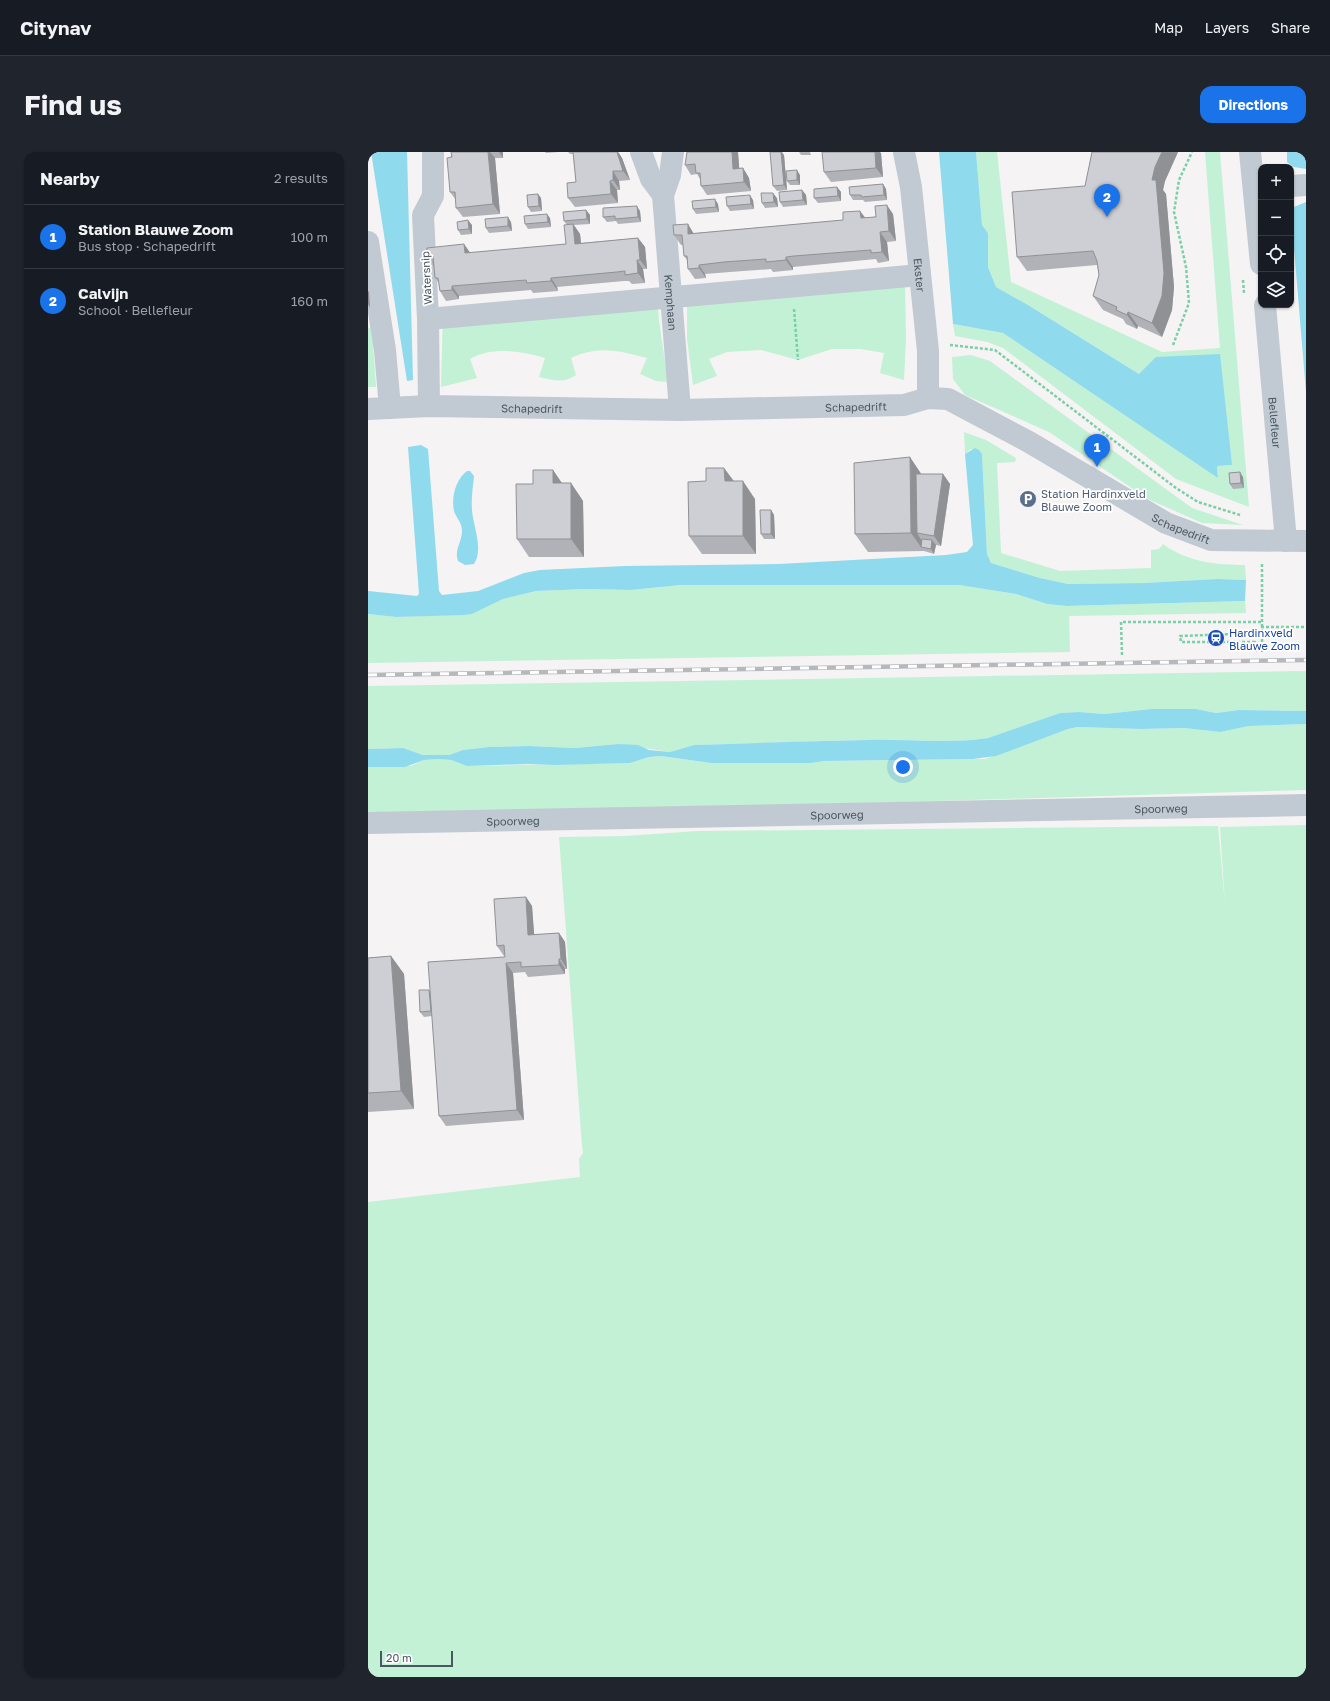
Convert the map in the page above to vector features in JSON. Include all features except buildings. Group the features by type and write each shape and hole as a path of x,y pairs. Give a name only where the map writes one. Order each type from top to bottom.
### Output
{"street":[{"name":"Watersnip","path":"429,406 428,319 423,215 433,196 433,152"},
{"path":"641,152 651,179 663,195"},
{"name":"Kemphaan","path":"673,152 670,176 663,195 680,410"},
{"name":"Ekster","path":"904,152 911,187 928,351 928,398"},
{"path":"1250,152 1257,186 1260,236"},
{"path":"1294,186 1306,185"},
{"path":"368,242 374,322 386,356 390,408"},
{"path":"428,319 920,275"},
{"name":"Bellefleur","path":"1265,308 1296,541"},
{"name":"Schapedrift","path":"368,409 429,406 680,410 904,405 928,398 948,399 1029,442 1166,523 1211,540 1296,541"},
{"name":"Spoorweg","path":"368,822 1306,806"}],"path":[{"path":"1173,345 1189,303 1186,267 1174,212 1179,180 1192,152"},
{"path":"792,287 798,360"},
{"path":"928,351 953,345 995,350 1176,488 1198,502 1232,514 1247,516"},
{"path":"1262,541 1262,652"},
{"path":"1122,655 1121,622 1262,622"},
{"path":"1261,626 1306,627"},
{"path":"1256,652 1255,642 1181,642 1180,636 1261,633"}],"green space":[{"path":"976,152 997,152 1011,282 1162,352 1220,348 1205,152 1220,152 1249,507 1176,479 1003,348 987,342 955,336 953,324 1003,333 1218,477 1217,466 1232,465 1139,374 1028,305 996,287 988,267 988,233 982,225"},
{"path":"905,283 906,339 904,380 880,373 884,353 861,349 832,349 798,360 761,350 727,352 709,359 717,376 693,385 687,339 687,299"},
{"path":"657,294 659,321 668,382 656,381 640,374 647,358 618,351 600,350 571,358 576,375 567,380 558,380 539,377 545,358 526,353 497,351 488,352 470,359 477,378 441,387 443,310"},
{"path":"372,327 376,387 368,387 368,328"},
{"path":"971,355 990,361 1192,508 1243,525 1202,523 1148,499 1049,432 965,395 953,379 952,357"},
{"path":"964,432 986,440 1016,458 1015,462 997,463 1001,553 1060,571 1151,568 1151,550 1159,549 1163,544 1192,559 1213,563 1245,565 1246,580 1217,579 1144,583 1068,584 1040,578 991,563 987,554 982,454 971,449 965,454"},
{"path":"681,585 959,585 1016,594 1047,604 1067,606 1245,601 1246,613 1069,616 1070,652 368,663 368,614 396,617 472,614 503,599 536,591 587,589 631,590"},
{"path":"1306,671 1306,711 1239,710 1216,713 1196,709 1151,709 1105,714 1079,712 1060,713 988,738 973,740 867,740 694,745 670,752 618,744 575,748 529,746 489,747 463,750 449,755 423,755 403,748 368,749 368,686"},
{"path":"1306,724 1306,790 368,818 368,767 411,766 424,760 451,760 467,766 630,763 649,757 661,756 711,763 811,763 824,761 985,759 1068,729 1078,727 1141,729 1184,728 1220,732 1249,726"},
{"path":"1306,825 1306,1677 368,1677 368,1202 580,1177 579,1159 583,1153 559,837 626,836 698,831 1218,826 1225,904 1220,827"}],"water":[{"path":"371,152 407,152 413,380 407,381"},
{"path":"939,152 976,152 982,225 988,233 988,267 996,287 1028,305 1139,374 1156,357 1220,354 1232,465 1217,466 1218,478 1003,333 953,324"},
{"path":"1287,152 1306,152 1306,169 1294,167 1294,164 1287,162"},
{"path":"1306,202 1306,392 1294,248 1294,207"},
{"path":"421,445 428,449 439,591 442,595 478,591 524,573 540,570 625,566 779,564 946,555 967,552 973,545 965,454 975,448 982,454 987,554 991,563 1040,578 1068,584 1144,583 1217,579 1246,580 1245,601 1067,606 1047,604 1016,594 959,585 681,585 631,590 587,589 536,591 503,599 472,614 465,615 396,617 368,614 368,591 417,596 419,594 408,447"},
{"path":"467,471 470,471 474,476 472,506 478,551 474,564 465,565 458,561 457,557 462,531 461,525 454,511 453,500 457,483"},
{"path":"1151,709 1196,709 1216,713 1239,710 1306,711 1306,724 1249,726 1220,732 1184,728 1141,729 1078,727 1068,729 996,756 973,759 824,761 811,763 711,763 661,756 649,757 630,763 467,766 451,760 438,759 424,760 405,767 368,767 368,749 403,748 423,755 449,755 463,750 489,747 529,746 575,748 618,744 638,745 649,750 670,752 694,745 867,740 958,741 988,738 1060,713 1079,712 1105,714"}],"railway":[{"path":"368,675 1306,660"}],"place":[{"name":"Calvijn","path":"1107,217"},
{"name":"Station Blauwe Zoom","path":"1097,467"},
{"name":"Station Hardinxveld Blauwe Zoom","path":"1028,499"},
{"name":"Hardinxveld Blauwe Zoom","path":"1216,638"}]}
